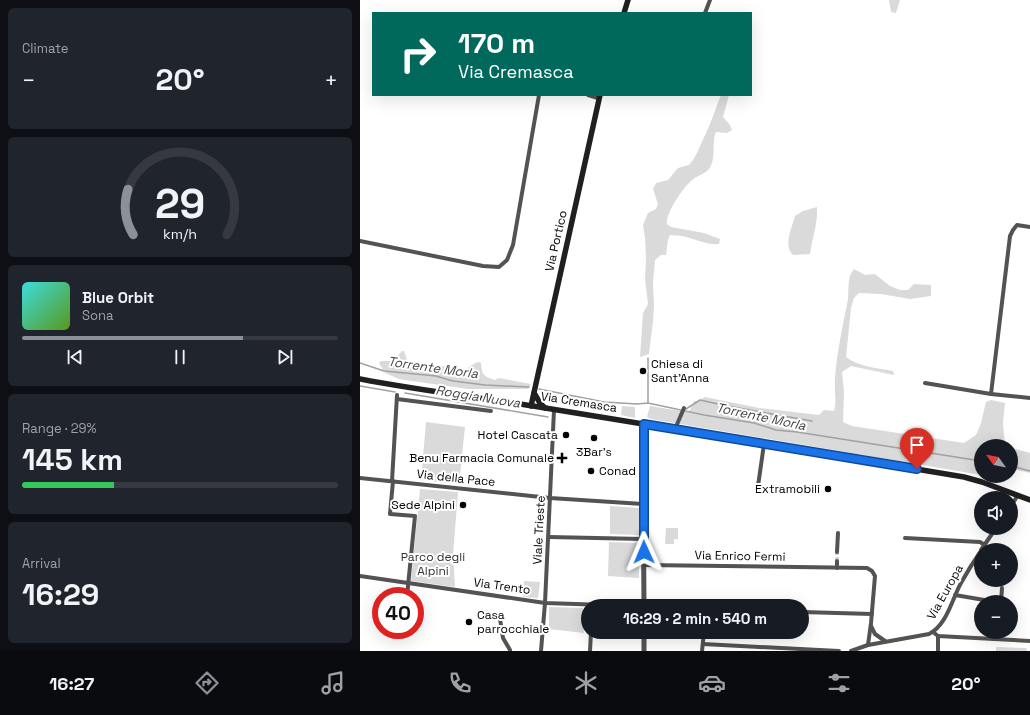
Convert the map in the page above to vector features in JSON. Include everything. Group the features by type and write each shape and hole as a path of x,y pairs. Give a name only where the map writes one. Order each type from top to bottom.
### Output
{"main road":[{"path":"624,12 628,0"},
{"name":"Via Portico","path":"531,406 600,96"},
{"name":"Via Cremasca","path":"360,379 964,477 1007,491"},
{"path":"534,391 536,398 546,408"},
{"name":"Via Cremasca","path":"1018,495 1030,500"}],"street":[{"path":"704,12 710,0"},
{"path":"360,241 483,266 499,267 507,260 513,245 539,96"},
{"path":"991,394 1010,236 1012,230 1017,225 1030,227"},
{"path":"925,383 991,394 1030,398"},
{"path":"408,587 415,516 390,514 397,397 492,411"},
{"path":"675,429 684,408"},
{"name":"Viale Trieste","path":"542,651 546,603 554,410"},
{"path":"644,424 644,599"},
{"path":"758,486 764,444"},
{"name":"Via della Pace","path":"360,478 550,498 643,504"},
{"path":"837,552 838,533"},
{"path":"549,537 643,539"},
{"path":"905,538 981,543"},
{"path":"837,560 837,568"},
{"name":"Via Europa","path":"851,651 868,645 933,632 943,621 955,595 974,561"},
{"name":"Via Enrico Fermi","path":"644,565 867,568 872,571 875,576 868,645"},
{"name":"Via Trento","path":"360,576 546,603 581,604"},
{"path":"1002,588 1002,595"},
{"path":"955,595 974,598"},
{"path":"809,612 872,614"},
{"path":"500,619 503,638 510,651 517,651"},
{"path":"871,623 875,634 885,642"},
{"path":"933,632 938,636 974,638"},
{"path":"938,636 938,651"},
{"path":"590,651 591,639"},
{"path":"644,639 644,651"},
{"path":"702,651 703,639"},
{"path":"993,639 1030,640"},
{"path":"703,644 840,651"}],"green space":[{"path":"889,0 900,0 896,13 891,12"},
{"path":"721,96 729,96 723,117 730,125 732,130 727,133 716,132 713,160 709,169 693,179 684,189 675,201 669,214 667,224 671,227 704,233 720,239 719,244 706,243 684,236 670,235 666,255 661,255 655,260 653,283 654,306 649,354 640,357 643,313 648,304 645,279 646,258 643,225 648,213 656,209 658,204 653,189 656,183 668,180 678,168 689,165 697,153"},
{"path":"817,207 816,225 810,254 793,255 790,251 788,241 795,216 803,211"},
{"path":"854,269 865,275 875,274 890,286 900,290 908,290 914,284 931,285 931,296 910,299 881,294 859,293 854,298 851,308 846,357 862,365 893,371 894,375 851,366 842,372 844,392 843,422 852,426 964,443 976,435 981,423 986,402 991,400 1005,403 1003,423 1004,439 974,439 974,474 651,419 647,417 650,406 686,412 690,410 694,401 698,401 705,397 759,408 819,415 824,410 834,411 837,358 848,299 849,279"},
{"path":"402,351 404,351 408,363 414,366 440,365 461,370 479,362 481,363 484,375 495,380 499,378 531,384 528,389 468,389 399,379 385,373 379,363 381,361 393,361"},
{"path":"622,406 635,407 635,418 621,415"},
{"path":"426,422 465,427 459,484 421,480"},
{"path":"1018,450 1030,453 1030,473 1018,470"},
{"name":"Parco degli Alpini","path":"420,489 458,492 453,555 455,587 411,581"},
{"path":"610,506 639,508 639,535 610,534"},
{"path":"666,528 678,528 678,539 674,539 674,544 665,544"},
{"path":"609,542 639,543 639,578 608,576"},
{"path":"524,581 540,582 538,598 523,597"},
{"path":"549,607 581,608 581,633 549,629"},
{"path":"996,647 1026,648 1027,651 996,651"}],"waterway":[{"path":"648,358 648,402"},
{"name":"Torrente Morla","path":"360,363 384,371 436,376 453,381 485,385 529,387"},
{"name":"Roggia Nuova","path":"360,386 395,392"},
{"name":"Torrente Morla","path":"539,389 604,402 637,404 648,403 704,415 754,423 776,430 974,460"},
{"name":"Roggia Nuova","path":"405,393 548,417"},
{"name":"Roggia Nuova","path":"686,409 700,400 812,421"},
{"name":"Torrente Morla","path":"1018,468 1030,471"}],"tunnel":[{"path":"837,552 837,561"}],"place":[{"name":"Chiesa di Sant'Anna","path":"643,371"},
{"name":"Hotel Cascata","path":"566,435"},
{"name":"3Bar's","path":"594,438"},
{"name":"Benu Farmacia Comunale","path":"562,458"},
{"name":"Conad","path":"591,471"},
{"name":"Extramobili","path":"828,489"},
{"name":"Sede Alpini","path":"463,505"},
{"name":"Casa parrocchiale","path":"469,622"}],"route":[{"path":"644,552 644,424 917,469"}]}
